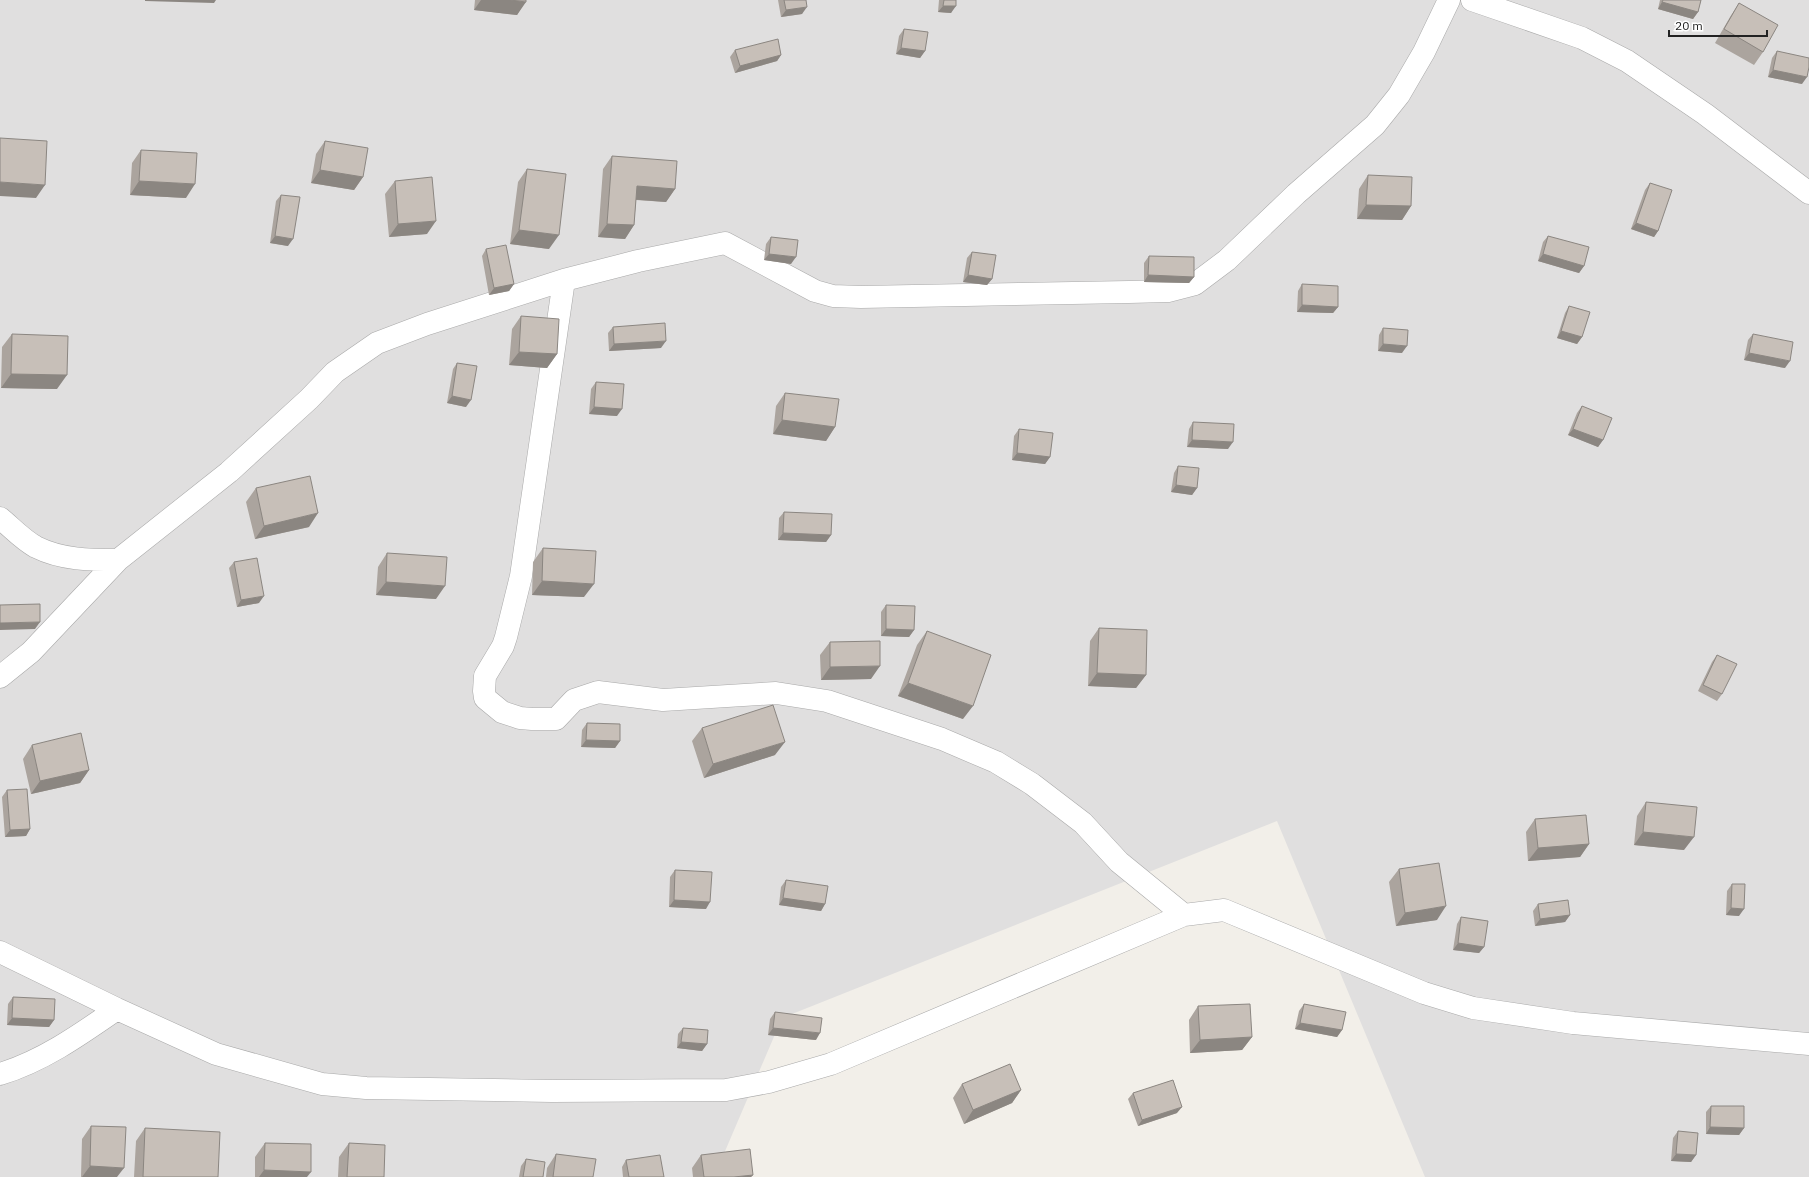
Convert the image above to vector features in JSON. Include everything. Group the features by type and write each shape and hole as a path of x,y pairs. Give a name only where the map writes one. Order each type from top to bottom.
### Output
{"street":[{"path":"0,677 31,652 118,560 229,472 309,399 335,372 377,343 427,324 564,280 638,261 725,243 815,291 832,296 861,297 1168,291 1195,284 1227,260 1296,194 1375,125 1399,95 1424,52 1449,0"},
{"path":"1472,0 1582,38 1626,61 1705,114 1809,193"},
{"path":"564,280 520,576 506,637 485,676 485,698 502,712 520,718 545,720 556,718 574,700 598,692 663,700 776,693 834,703 942,739 996,762 1032,784 1083,823 1119,862 1184,915"},
{"path":"0,518 36,546 62,556 88,560 118,560"},
{"path":"0,952 117,1009 216,1054 322,1084 366,1088 552,1091 726,1090 769,1082 831,1064 1184,915 1224,910 1424,993 1473,1008 1573,1023 1809,1044"},
{"path":"0,1074 32,1062 86,1031 117,1009"}],"shaded area":[{"path":"0,0 1809,0 1809,1177 1425,1177 1277,821 782,1018 714,1177 0,1177"}],"building":[{"path":"510,0 526,0 526,2"},
{"path":"784,0 806,0 807,7 786,10"},
{"path":"944,0 956,0 956,6 943,6"},
{"path":"1663,0 1701,0 1698,12 1662,2"},
{"path":"1739,3 1778,25 1763,52 1724,29"},
{"path":"904,29 928,32 925,51 901,48"},
{"path":"778,39 781,55 740,66 735,50"},
{"path":"1777,51 1809,58 1807,77 1773,70"},
{"path":"0,138 47,141 45,185 0,182"},
{"path":"325,141 368,148 363,177 320,170"},
{"path":"141,150 197,153 195,184 139,181"},
{"path":"612,156 677,161 675,189 637,186 634,225 607,224"},
{"path":"527,169 566,174 559,235 519,230"},
{"path":"1368,175 1412,177 1411,206 1366,205"},
{"path":"432,177 436,221 398,224 395,181"},
{"path":"1650,183 1672,190 1658,231 1636,223"},
{"path":"281,195 300,197 293,239 275,236"},
{"path":"1548,236 1589,247 1584,266 1543,254"},
{"path":"771,237 798,240 796,257 769,254"},
{"path":"506,245 514,284 494,288 486,249"},
{"path":"972,252 996,255 992,279 968,275"},
{"path":"1149,256 1194,257 1194,277 1148,275"},
{"path":"1302,284 1338,286 1338,307 1302,305"},
{"path":"1569,306 1590,312 1582,337 1561,331"},
{"path":"521,316 559,319 557,354 519,352"},
{"path":"665,323 666,341 614,344 613,327"},
{"path":"1383,328 1408,330 1407,346 1383,344"},
{"path":"12,334 68,336 67,375 11,374"},
{"path":"1753,334 1793,342 1790,361 1749,353"},
{"path":"457,363 477,366 471,400 452,396"},
{"path":"596,382 624,384 622,409 594,407"},
{"path":"785,393 839,399 835,427 782,420"},
{"path":"1582,406 1612,418 1603,440 1573,429"},
{"path":"1193,422 1234,424 1233,442 1192,440"},
{"path":"1019,429 1053,433 1050,457 1017,453"},
{"path":"1178,466 1199,468 1197,488 1176,485"},
{"path":"310,476 318,513 264,526 256,488"},
{"path":"784,512 832,514 831,535 783,533"},
{"path":"543,548 596,551 594,584 542,581"},
{"path":"387,553 447,557 445,586 386,582"},
{"path":"257,558 264,596 241,600 234,562"},
{"path":"40,604 40,622 0,623 0,605"},
{"path":"886,605 915,606 914,630 886,629"},
{"path":"1099,628 1147,630 1146,675 1097,673"},
{"path":"927,631 991,655 973,706 908,683"},
{"path":"880,641 880,666 830,667 830,642"},
{"path":"1717,655 1737,664 1722,694 1703,685"},
{"path":"773,705 785,742 713,764 702,728"},
{"path":"587,723 620,724 620,741 586,740"},
{"path":"81,733 89,770 40,781 32,745"},
{"path":"27,789 30,829 10,830 7,790"},
{"path":"1646,802 1697,807 1694,837 1643,832"},
{"path":"1586,815 1589,844 1538,848 1535,819"},
{"path":"1439,863 1446,906 1405,913 1399,869"},
{"path":"675,870 712,872 710,902 674,900"},
{"path":"786,880 828,886 825,904 783,898"},
{"path":"1732,884 1745,884 1744,909 1731,908"},
{"path":"1568,900 1570,915 1540,919 1538,904"},
{"path":"1461,917 1488,921 1484,947 1458,943"},
{"path":"13,997 55,999 54,1020 12,1018"},
{"path":"1250,1004 1252,1037 1200,1040 1198,1006"},
{"path":"1304,1004 1346,1012 1342,1030 1300,1023"},
{"path":"775,1012 822,1018 820,1033 773,1028"},
{"path":"683,1028 708,1030 707,1044 681,1042"},
{"path":"1010,1064 1021,1090 973,1110 962,1084"},
{"path":"1173,1080 1182,1107 1142,1120 1133,1093"},
{"path":"1711,1106 1744,1106 1744,1128 1710,1127"},
{"path":"91,1126 126,1127 124,1168 90,1166"},
{"path":"145,1128 220,1132 218,1177 143,1177"},
{"path":"1678,1131 1698,1133 1696,1155 1676,1154"},
{"path":"265,1143 311,1144 311,1172 264,1170"},
{"path":"349,1143 385,1145 384,1177 347,1177"},
{"path":"750,1149 753,1175 734,1177 704,1177 701,1155"},
{"path":"556,1154 596,1159 593,1177 553,1177"},
{"path":"660,1155 664,1177 629,1177 626,1160"},
{"path":"526,1159 545,1162 543,1177 523,1177"}]}
